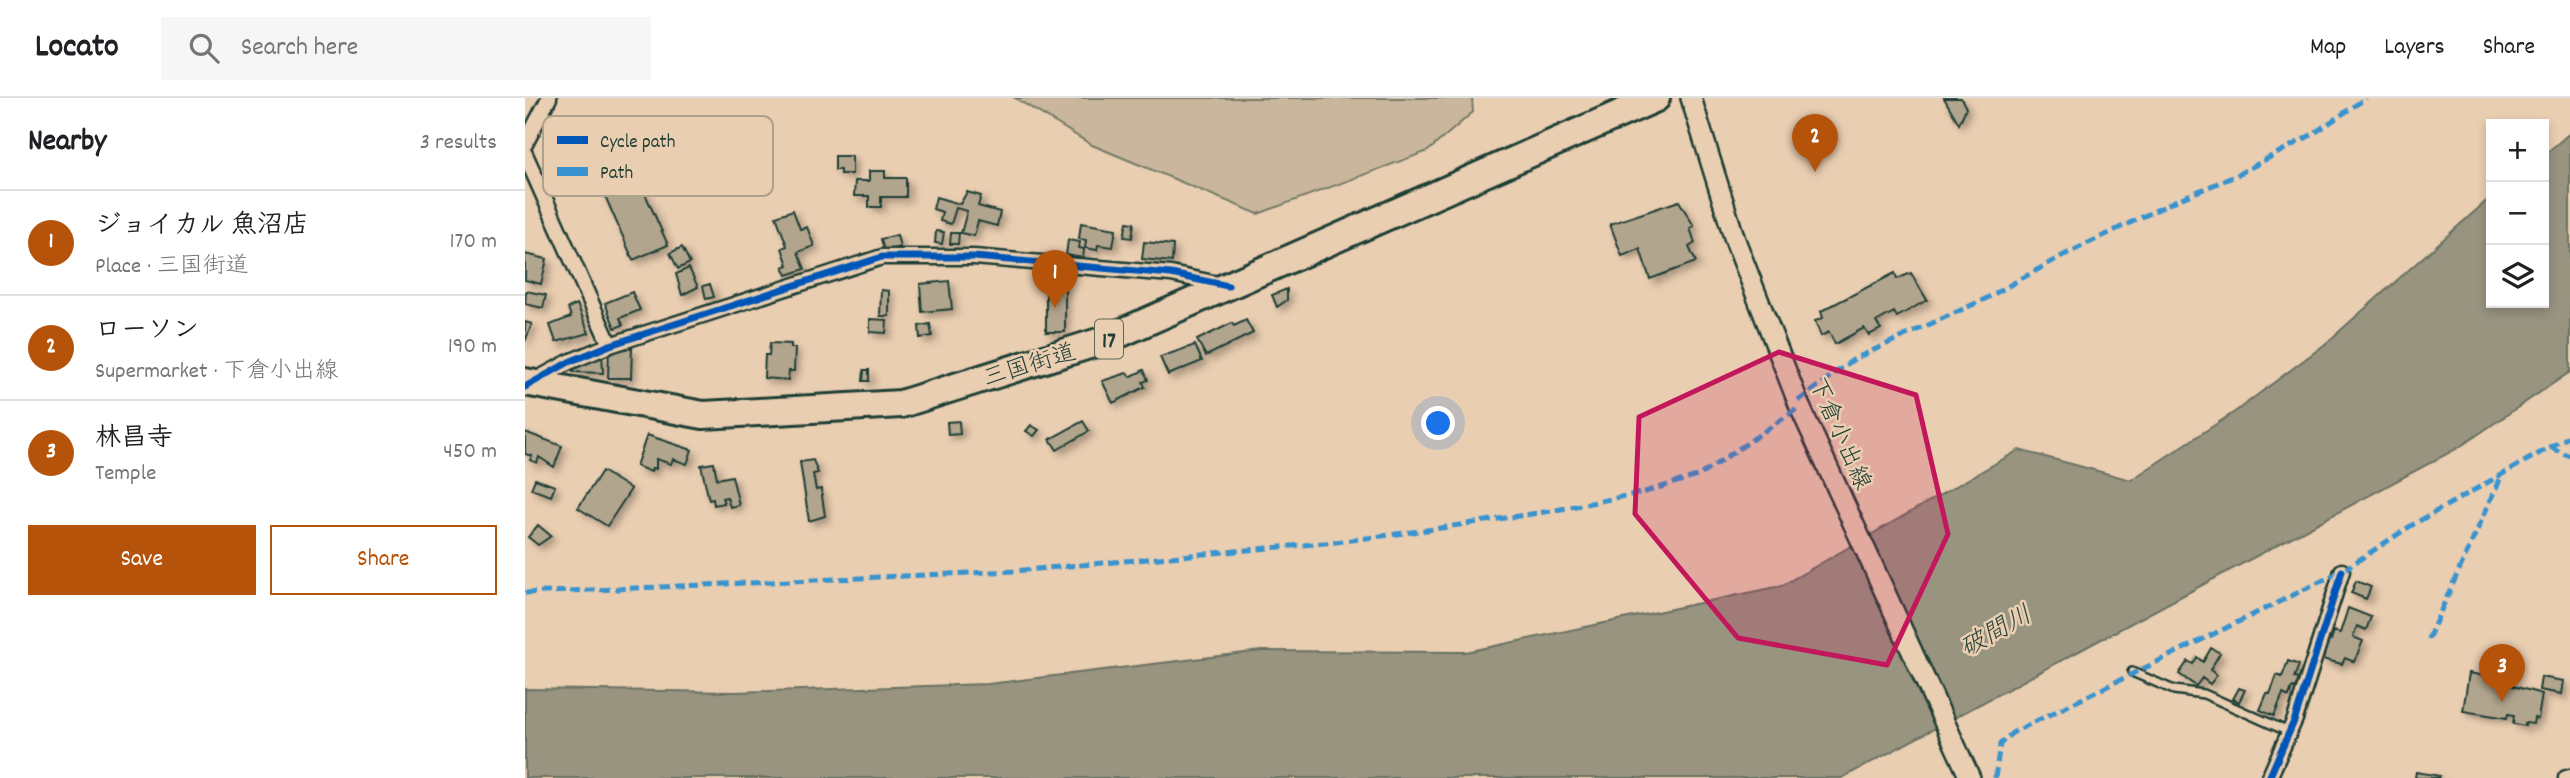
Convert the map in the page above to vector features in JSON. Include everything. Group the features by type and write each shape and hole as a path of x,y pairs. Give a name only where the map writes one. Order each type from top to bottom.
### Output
{"highway":[{"name":"三国街道","path":"527,384 703,415 901,404 1105,340 1657,98"}],"main road":[{"name":"下倉小出線","path":"1691,98 1735,240 1806,418 1968,771"}],"street":[{"path":"525,144 549,98"},
{"path":"525,154 543,194"},
{"path":"544,196 610,345"},
{"path":"527,384 610,345 882,257 988,258 1171,274 1228,286"},
{"path":"2269,778 2289,732 2342,571"}],"lane":[{"path":"2132,672 2174,690 2204,694 2289,732"}],"highlighted area":[{"path":"1779,352 1916,395 1948,534 1887,665 1738,638 1635,514 1639,417"}],"shaded area":[{"path":"1015,98 1472,98 1473,112 1428,151 1258,214 1092,145"}],"water":[{"name":"破間川","path":"2570,133 2570,372 2458,448 1842,778 525,778 525,689 735,692 988,684 1261,651 1466,652 1781,586 2019,450 2131,480 2236,411 2324,345 2486,201 2486,308 2549,308 2549,151"}],"building":[{"path":"1944,98 1961,98 1966,108 1959,124"},
{"path":"835,156 852,156 852,174 840,174 840,170 835,170"},
{"path":"869,171 885,171 885,178 906,178 906,197 881,197 881,207 869,207 869,196 854,196 855,181 869,181"},
{"path":"967,192 981,196 978,206 1000,212 997,226 978,221 974,236 961,233 967,211 956,208 951,224 940,221 942,212 933,209 936,197 960,204"},
{"path":"605,196 646,196 668,245 633,260"},
{"path":"1679,201 1694,226 1690,228 1695,243 1689,247 1696,262 1650,279 1640,249 1622,256 1610,224"},
{"path":"793,210 800,229 807,227 814,246 798,252 805,269 787,275 783,267 788,265 782,248 787,246 776,216"},
{"path":"1127,222 1134,223 1132,238 1124,237"},
{"path":"1081,223 1116,229 1113,247 1098,245 1097,250 1085,248 1086,240 1079,239"},
{"path":"936,231 944,232 942,244 935,243"},
{"path":"951,233 959,233 958,244 950,244"},
{"path":"897,235 900,247 884,251 881,239"},
{"path":"1068,240 1080,242 1079,248 1084,249 1083,258 1066,255"},
{"path":"1144,242 1173,245 1172,262 1142,259"},
{"path":"682,247 690,263 678,269 670,253"},
{"path":"525,254 547,259 541,284 525,280"},
{"path":"689,268 698,287 682,295 676,274"},
{"path":"1895,273 1897,279 1911,273 1927,300 1897,317 1894,312 1876,322 1881,329 1869,335 1864,328 1835,344 1829,332 1821,336 1815,321 1823,318 1821,311"},
{"path":"949,281 952,309 922,312 920,284"},
{"path":"710,284 714,297 706,299 703,286"},
{"path":"1046,284 1065,284 1065,332 1046,332"},
{"path":"1287,289 1287,300 1277,307 1272,295"},
{"path":"881,290 889,291 889,316 880,316"},
{"path":"526,291 546,295 543,308 525,304"},
{"path":"632,292 640,310 620,318 623,325 615,328 605,303"},
{"path":"577,304 589,333 556,342 550,325 571,317 568,308"},
{"path":"870,319 887,320 886,333 870,332"},
{"path":"1246,320 1253,333 1206,356 1197,340 1232,323 1234,326"},
{"path":"525,322 532,324 525,342"},
{"path":"930,324 932,336 920,338 919,326"},
{"path":"770,343 791,344 791,348 795,348 794,371 789,371 788,380 764,378 765,355 769,355"},
{"path":"1195,345 1202,361 1168,375 1160,357"},
{"path":"632,348 631,378 608,378 609,349"},
{"path":"602,352 603,373 573,372 573,361"},
{"path":"864,370 869,370 869,381 863,381"},
{"path":"1144,370 1148,380 1143,382 1145,387 1113,403 1102,381 1127,373 1130,377"},
{"path":"959,421 960,434 948,435 947,422"},
{"path":"1083,421 1089,431 1057,450 1050,439"},
{"path":"1031,425 1039,430 1034,436 1026,431"},
{"path":"525,432 562,446 554,467 539,457 537,463 530,460 532,456 525,454"},
{"path":"647,435 692,450 687,464 673,459 671,464 656,459 656,469 652,468 651,472 636,466"},
{"path":"813,460 818,473 813,474 816,490 821,489 825,516 809,521 800,462"},
{"path":"714,463 717,479 732,476 739,505 730,507 727,497 722,498 724,503 714,505 713,499 709,500 701,465"},
{"path":"602,471 631,489 607,526 578,508"},
{"path":"535,479 555,486 551,496 531,489"},
{"path":"538,525 551,536 538,545 528,537"},
{"path":"2356,581 2371,587 2366,599 2351,593"},
{"path":"2348,608 2371,617 2366,630 2357,626 2353,637 2363,641 2354,662 2345,658 2342,664 2322,659 2328,638 2331,640 2334,631 2340,633"},
{"path":"2211,648 2220,653 2210,670 2217,675 2210,684 2202,678 2196,686 2179,674 2188,661 2193,664 2197,657 2203,662"},
{"path":"2288,661 2299,665 2294,678 2299,679 2289,697 2283,694 2274,716 2260,710 2277,675 2282,677"},
{"path":"2469,673 2514,681 2513,686 2542,694 2538,719 2534,718 2533,724 2525,723 2525,726 2513,724 2514,715 2508,714 2507,718 2463,711"},
{"path":"2541,677 2564,681 2562,694 2539,690"},
{"path":"2239,688 2245,690 2239,702 2233,699"},
{"path":"2416,772 2440,776 2415,778"}],"marked path":[{"path":"1798,401 1854,359 1985,299 2062,256 2177,200 2235,176 2313,134 2366,98"},
{"path":"525,593 1014,571 1336,542 1427,530 1551,511 1645,492 1700,475 1800,407"},
{"path":"1995,778 2000,744 2012,733 2342,571 2412,525 2570,436"},
{"path":"2550,447 2570,456"},
{"path":"2428,639 2502,475"}],"cycle path":[{"path":"525,387 569,362 610,345 882,257 974,257 1171,274 1228,286"},
{"path":"2269,778 2295,719 2342,571"}],"place":[{"name":"ローソン","path":"1815,172"},
{"name":"ジョイカル 魚沼店","path":"1055,308"},
{"name":"林昌寺","path":"2502,702"}]}
